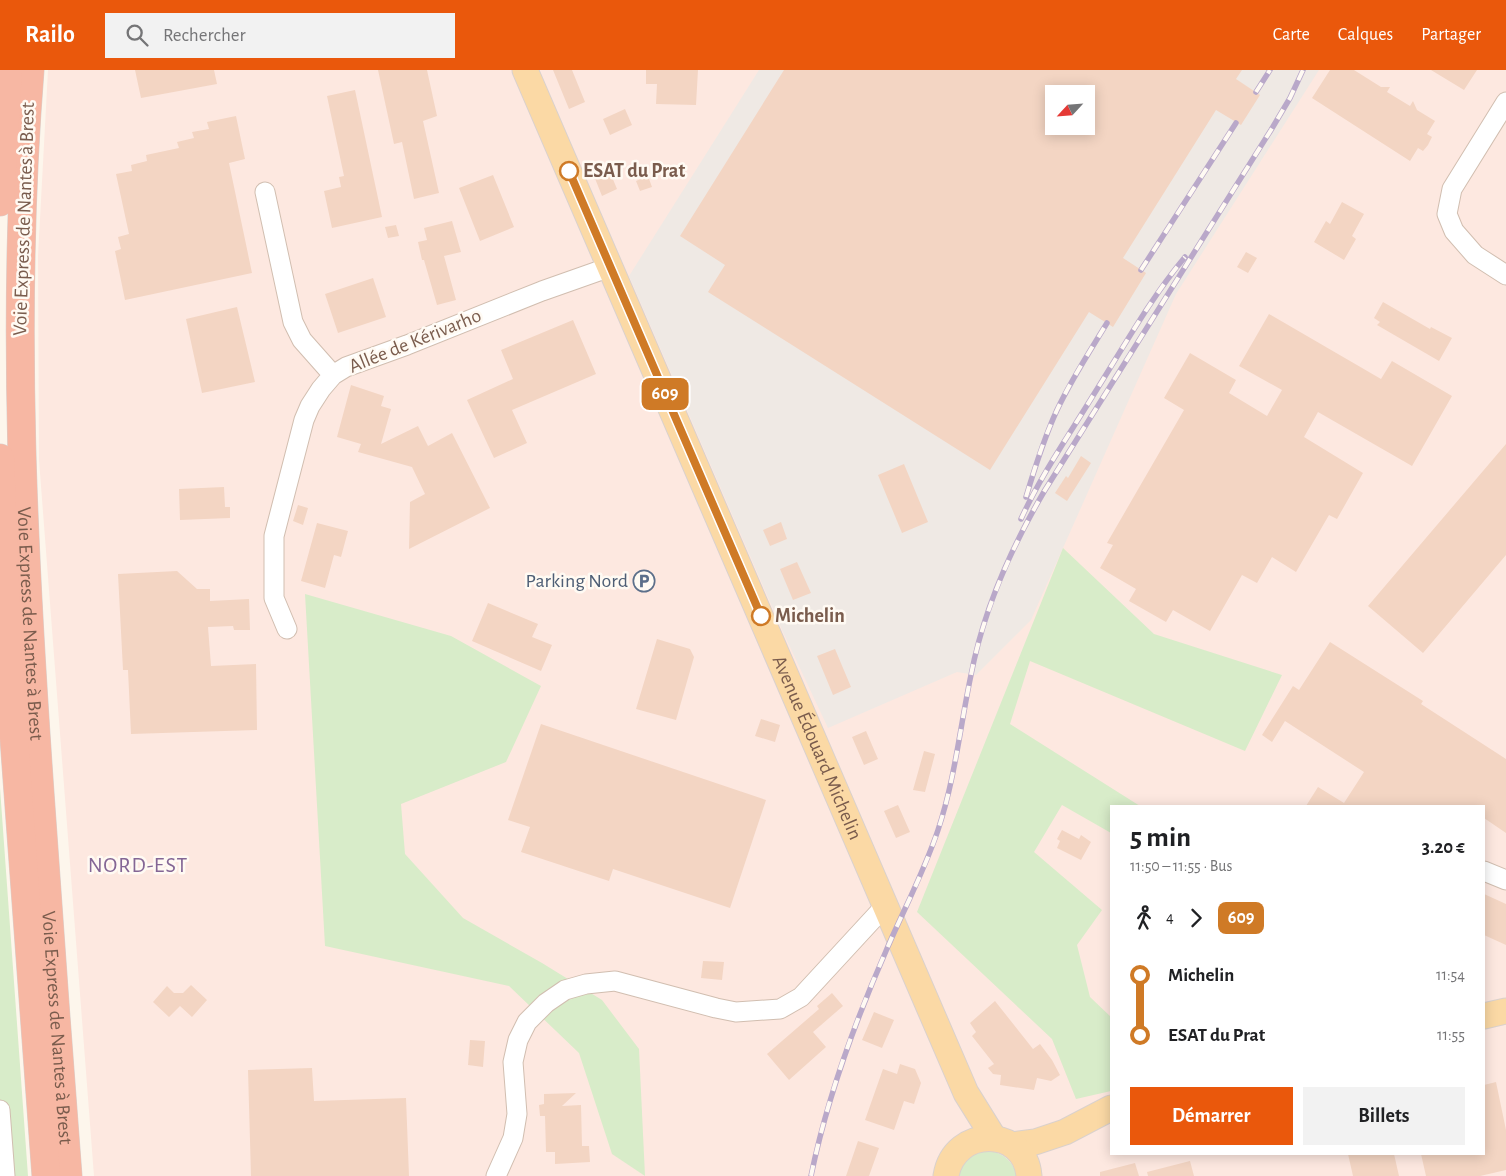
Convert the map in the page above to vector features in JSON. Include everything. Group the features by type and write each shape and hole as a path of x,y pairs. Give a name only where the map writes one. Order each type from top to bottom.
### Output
{"highway":[{"name":"Voie Express de Nantes à Brest","path":"0,202 8,70"},
{"name":"Voie Express de Nantes à Brest","path":"30,70 21,230 20,418 31,668 68,1176"},
{"name":"Voie Express de Nantes à Brest","path":"0,458 9,666 46,1176"}],"main road":[{"name":"Avenue Édouard Michelin","path":"525,70 966,1093 1003,1142 1026,1161 1029,1174"},
{"path":"1485,1016 1506,1011"},
{"name":"Avenue Édouard Michelin","path":"966,1093 966,1144"},
{"path":"943,1173 958,1150 980,1138 1003,1142 1035,1142 1065,1132 1110,1109"},
{"path":"1029,1174 1065,1132"}],"street":[{"path":"1506,102 1452,189 1448,214 1454,231 1475,255 1506,275"},
{"path":"265,192 293,322 302,340 333,375"},
{"name":"Allée de Kérivarho","path":"287,629 274,598 274,536 304,420 310,406 333,375 346,367 542,290 610,267"},
{"path":"1485,871 1506,880"},
{"path":"496,1176 513,1138 517,1114 513,1062 518,1040 527,1022 546,1003 565,990 586,984 614,981 736,1012 780,1009 800,997 884,906"},
{"path":"0,1110 5,1176"}],"shaded area":[{"path":"48,70 1506,70 1506,1176 94,1176 39,460 38,256"},
{"path":"759,70 1319,70 1176,294 1031,620 976,675 957,672 828,728 783,632 629,276"}],"green space":[{"path":"1063,548 1154,634 1282,675 1245,751 1030,661 1010,724 1138,805 1110,805 1110,832 1062,805 1034,852 1102,910 1077,945 1090,997 1110,1016 1110,1091 1076,1099 1052,1039 917,912"},
{"path":"305,594 451,636 541,686 506,762 401,804 405,854 463,918 602,1000 639,1049 645,1176 612,1154 579,1053 509,986 325,946"},
{"path":"0,788 28,1176 0,1176"},
{"path":"989,1150 1007,1159 1013,1166 1017,1176 957,1176 968,1157"}],"building":[{"path":"135,70 214,70 217,84 141,98"},
{"path":"378,70 427,70 437,116 423,121 439,193 414,199 402,142 394,144"},
{"path":"553,70 572,70 585,102 569,109"},
{"path":"646,70 698,70 696,105 656,104 657,84 646,84"},
{"path":"784,70 1242,70 1236,79 1260,95 1241,125 1216,110 1123,258 1146,273 1113,327 1089,312 990,470 708,292 725,265 680,236"},
{"path":"1330,70 1354,70 1381,87 1390,87 1387,92 1410,106 1413,101 1417,110 1435,121 1427,134 1432,137 1428,145 1423,151 1418,148 1410,161 1312,98"},
{"path":"1431,70 1477,70 1464,90"},
{"path":"355,90 382,217 332,228 324,191 341,187 339,177 344,176 327,96"},
{"path":"625,109 632,125 610,135 603,119"},
{"path":"236,116 245,159 229,163 252,273 125,300 115,251 121,249 118,237 129,234 116,174 132,171 131,165 147,161 146,155 179,148 177,142 194,138 192,132 209,129 207,122"},
{"path":"607,165 617,189 602,196 592,171"},
{"path":"493,175 514,227 480,241 459,188"},
{"path":"648,176 652,187 640,191 636,181"},
{"path":"1342,202 1364,214 1352,236 1356,239 1344,260 1314,242 1326,221 1330,224"},
{"path":"452,221 461,252 444,256 456,300 437,305 418,242 427,240 424,228"},
{"path":"396,225 399,236 388,238 385,227"},
{"path":"1246,252 1257,258 1248,273 1237,267"},
{"path":"373,278 386,317 338,333 325,294"},
{"path":"1383,302 1430,329 1431,327 1452,338 1439,361 1377,325 1380,322 1374,318"},
{"path":"237,307 255,382 202,393 186,319"},
{"path":"1269,314 1381,379 1392,361 1452,396 1412,466 1318,412 1304,437 1363,473 1337,519 1329,515 1296,572 1272,557 1257,583 1242,575 1210,631 1173,610 1166,622 1129,601 1136,589 1100,568 1113,545 1107,543 1184,410 1164,398 1190,353 1236,380 1229,393 1267,416 1282,390 1239,366"},
{"path":"573,320 596,374 512,410 527,443 494,458 467,400 513,379 501,350"},
{"path":"351,385 384,396 381,406 391,409 381,444 418,426 428,446 452,433 490,508 409,549 410,502 425,494 412,467 358,452 361,444 337,437"},
{"path":"1506,444 1506,555 1423,653 1368,606"},
{"path":"1081,456 1091,463 1067,501 1055,493 1066,476 1068,478"},
{"path":"904,464 928,522 902,533 878,475"},
{"path":"224,487 225,507 230,507 230,518 180,520 179,489"},
{"path":"298,505 308,508 303,525 293,521"},
{"path":"781,522 787,539 770,546 763,530"},
{"path":"317,523 348,531 341,557 334,555 325,588 301,581"},
{"path":"797,562 811,593 793,600 780,569"},
{"path":"177,571 197,589 210,589 210,601 249,599 250,630 234,630 233,626 208,627 211,666 256,664 257,730 131,734 128,670 123,670 118,574"},
{"path":"488,603 538,624 532,637 552,645 541,671 472,641"},
{"path":"657,639 690,649 694,657 676,720 636,709"},
{"path":"1330,642 1423,701 1421,704 1506,759 1506,833 1485,819 1485,805 1307,805 1318,787 1344,803 1364,772 1285,721 1272,742 1262,735 1293,686 1299,690"},
{"path":"835,649 851,687 833,695 817,656"},
{"path":"761,719 780,725 775,742 755,736"},
{"path":"541,724 766,800 730,908 613,869 609,881 521,852 530,827 508,820"},
{"path":"866,731 878,759 864,765 852,737"},
{"path":"924,751 935,754 925,792 913,790"},
{"path":"898,805 910,832 896,838 884,811"},
{"path":"1062,830 1079,839 1081,835 1091,842 1081,860 1057,848 1060,841 1057,839"},
{"path":"1485,894 1506,904 1506,945 1485,935"},
{"path":"703,961 724,962 722,980 701,978"},
{"path":"191,985 207,1000 192,1017 180,1006 169,1017 153,1002 167,986 174,993 183,993"},
{"path":"832,993 843,1006 813,1032 826,1047 789,1080 767,1054 819,1009 817,1006"},
{"path":"995,1001 1033,1049 1040,1044 1060,1075 1051,1081 1037,1078 1034,1090 1000,1085 1001,1075 993,1074 988,1068 994,1064 972,1036 976,1032 970,1023"},
{"path":"874,1012 894,1020 882,1048 862,1040"},
{"path":"470,1040 485,1041 483,1067 468,1065"},
{"path":"900,1064 915,1069 921,1083 914,1104 904,1101 894,1130 865,1120 883,1069 897,1074"},
{"path":"312,1068 314,1101 406,1098 409,1176 251,1176 248,1070"},
{"path":"1496,1082 1506,1130 1506,1170 1480,1176 1426,1176 1421,1155 1485,1155 1485,1085"},
{"path":"576,1093 562,1106 581,1105 582,1146 589,1146 590,1162 555,1164 555,1152 546,1152 545,1116 540,1116 539,1105 544,1104 544,1094"},
{"path":"858,1141 879,1148 869,1176 846,1176"},
{"path":"1348,1155 1394,1155 1399,1176 1353,1176"},
{"path":"1190,1161 1194,1176 1148,1176 1147,1172"},
{"path":"1135,1163 1139,1176 1100,1176 1100,1172"}],"railway":[{"path":"1256,92 1270,70"},
{"path":"811,1176 833,1090 852,1034 938,830 953,772 976,651 991,604 1010,557 1045,490 1271,130 1290,98 1303,70"},
{"path":"1141,270 1236,123"},
{"path":"1021,519 1046,471 1137,324 1185,257"},
{"path":"1026,497 1036,464 1057,410 1074,377 1107,323"}],"bus line":[{"name":"609","path":"569,171 761,616"}],"place":[{"name":"ESAT du Prat","path":"569,171"},
{"name":"Parking Nord","path":"644,581"},
{"name":"Michelin","path":"761,616"}],"district":[{"name":"NORD-EST","path":"138,865"}]}
